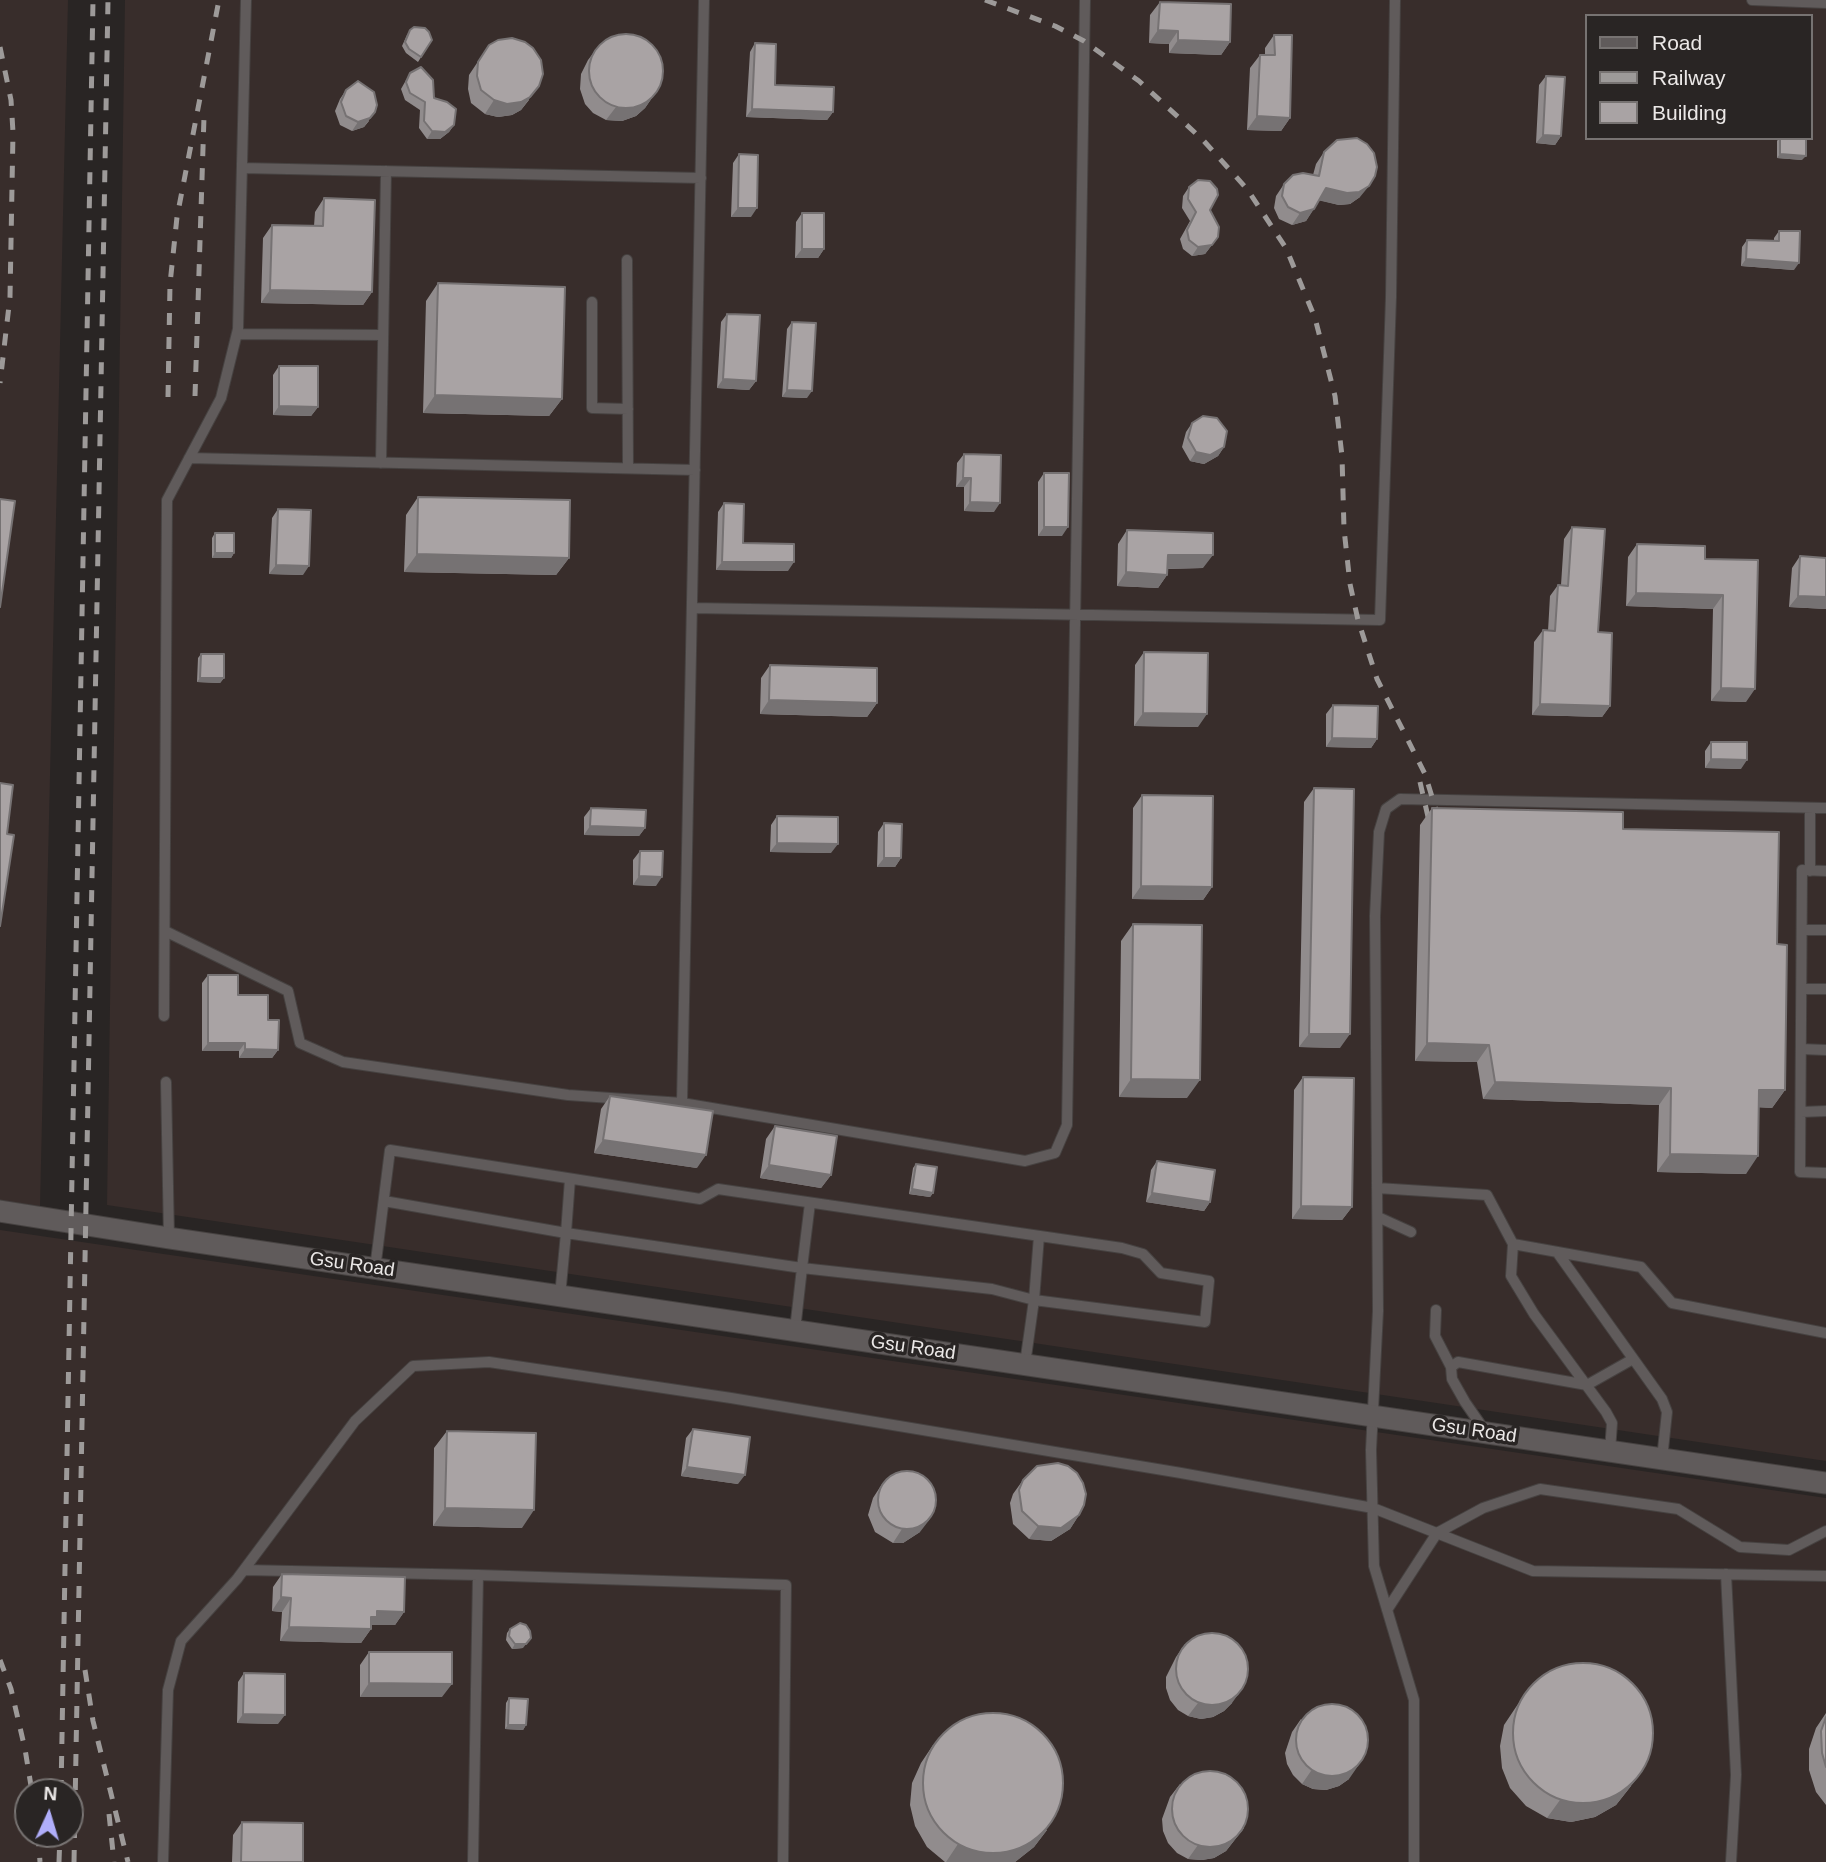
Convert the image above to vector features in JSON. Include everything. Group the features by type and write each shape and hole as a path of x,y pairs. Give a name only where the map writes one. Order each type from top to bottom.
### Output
{"street":[{"name":"Gsu Road","path":"0,1211 375,1269 1826,1483"}],"lane":[{"path":"164,1016 167,500 221,398 237,334 246,0"},
{"path":"682,1103 704,0"},
{"path":"165,930 288,991 300,1043 343,1062 568,1095 682,1103 1025,1161 1055,1153 1067,1125 1085,0"},
{"path":"692,608 1380,620 1391,297 1395,0"},
{"path":"1752,0 1826,3"},
{"path":"242,168 701,178"},
{"path":"381,463 386,172"},
{"path":"627,260 628,468"},
{"path":"593,302 592,408 628,409"},
{"path":"237,334 383,335"},
{"path":"189,458 695,470"},
{"path":"1414,1862 1414,1700 1374,1566 1373,1416 1378,1311 1375,916 1379,832 1386,808 1400,799 1826,808"},
{"path":"1810,808 1810,870"},
{"path":"1826,871 1802,870 1800,1172 1826,1173"},
{"path":"1802,930 1826,930"},
{"path":"1802,989 1826,989"},
{"path":"1801,1049 1826,1050"},
{"path":"166,1082 169,1238"},
{"path":"1801,1112 1826,1111"},
{"path":"375,1269 390,1150 699,1199 718,1189 1122,1248 1143,1254 1161,1273 1209,1281 1205,1322 1034,1300 992,1289 802,1268 566,1233 384,1201"},
{"path":"560,1296 570,1179"},
{"path":"1377,1188 1487,1195 1513,1244 1511,1276 1534,1314 1612,1423 1610,1451"},
{"path":"795,1330 810,1203"},
{"path":"1378,1217 1411,1232"},
{"path":"1025,1364 1039,1236"},
{"path":"1513,1244 1641,1268 1672,1303 1826,1333"},
{"path":"1557,1252 1662,1399 1667,1412 1662,1459"},
{"path":"1436,1310 1435,1336 1451,1367 1452,1379 1487,1432"},
{"path":"1451,1367 1458,1362 1587,1385 1633,1359"},
{"path":"163,1862 167,1690 181,1641 244,1570 355,1421 412,1366 489,1362 731,1398 1373,1508 1533,1571 1826,1576"},
{"path":"1387,1609 1437,1533 1483,1508 1540,1489 1678,1509 1740,1547 1789,1550 1826,1531"},
{"path":"244,1570 786,1585 783,1862"},
{"path":"1726,1574 1736,1775 1731,1862"},
{"path":"473,1862 478,1575"}],"shaded area":[{"path":"0,0 68,0 40,1206 0,1200"},
{"path":"125,0 1826,0 1826,1461 107,1205"},
{"path":"0,1230 1826,1498 1826,1862 0,1862"}],"building":[{"path":"1160,2 1231,4 1230,42 1178,40 1178,31 1158,30"},
{"path":"414,27 425,28 432,40 421,57 409,49 405,42"},
{"path":"626,34 640,37 652,45 660,57 663,71 660,85 652,97 640,105 626,108 612,105 600,97 592,85 589,71 592,57 600,45 612,37"},
{"path":"1274,35 1292,35 1290,118 1257,116 1260,55 1275,55"},
{"path":"512,38 533,48 541,60 543,74 539,86 530,97 521,102 507,104 494,100 481,90 477,76 478,62 489,45 498,40"},
{"path":"755,43 776,44 775,85 834,87 833,112 752,109"},
{"path":"421,67 433,80 434,98 447,102 456,109 454,125 445,132 432,131 424,121 425,102 410,93 406,82 410,73"},
{"path":"1546,76 1565,77 1561,136 1543,135"},
{"path":"358,81 374,92 377,105 370,118 358,122 346,116 341,102 346,90"},
{"path":"1357,138 1367,144 1374,153 1377,167 1369,186 1359,192 1347,193 1326,188 1314,209 1300,213 1288,207 1282,196 1284,184 1293,175 1303,173 1319,176 1324,152 1337,140"},
{"path":"1780,140 1806,140 1806,156 1780,154"},
{"path":"739,154 758,155 757,208 738,208"},
{"path":"1198,180 1210,181 1217,189 1218,195 1210,210 1219,227 1218,237 1212,245 1198,247 1189,240 1187,230 1196,212 1188,199 1189,187"},
{"path":"324,198 375,200 372,292 270,290 272,225 323,226"},
{"path":"802,213 824,213 824,249 802,249"},
{"path":"1779,231 1800,231 1799,263 1746,259 1747,240 1779,241"},
{"path":"438,283 565,287 562,399 435,395"},
{"path":"727,314 760,315 756,381 723,379"},
{"path":"792,322 816,323 812,391 787,390"},
{"path":"279,366 318,366 318,407 279,406"},
{"path":"1203,416 1217,418 1227,431 1224,447 1210,455 1196,452 1188,438 1192,423"},
{"path":"964,454 1001,455 1000,503 970,502 971,478 963,478"},
{"path":"1044,473 1069,473 1068,527 1044,527"},
{"path":"418,497 570,500 569,558 417,554"},
{"path":"0,499 15,501 0,607"},
{"path":"724,503 744,504 743,543 794,544 794,562 722,562"},
{"path":"278,509 311,510 309,566 276,565"},
{"path":"1572,527 1605,529 1598,632 1612,633 1610,706 1540,704 1543,630 1555,631 1558,585 1568,586"},
{"path":"1127,530 1213,533 1213,555 1168,555 1167,575 1126,572"},
{"path":"215,533 234,533 234,553 215,553"},
{"path":"1637,544 1705,546 1705,559 1758,560 1755,689 1721,688 1723,595 1636,593"},
{"path":"1800,556 1826,558 1826,597 1798,596"},
{"path":"1144,652 1208,653 1207,714 1143,713"},
{"path":"201,654 224,654 224,678 200,678"},
{"path":"770,665 877,668 877,703 769,700"},
{"path":"1333,705 1378,706 1377,739 1332,738"},
{"path":"1711,742 1747,742 1747,760 1711,759"},
{"path":"0,783 13,785 7,834 14,835 0,926"},
{"path":"1314,788 1354,789 1350,1034 1309,1034"},
{"path":"1142,795 1213,796 1212,887 1141,886"},
{"path":"591,808 646,810 645,828 590,826"},
{"path":"1432,808 1623,812 1623,829 1779,832 1777,944 1787,945 1785,1090 1759,1090 1758,1156 1670,1154 1671,1088 1495,1082 1489,1045 1427,1043"},
{"path":"777,816 838,817 838,844 777,843"},
{"path":"884,823 902,824 901,858 884,858"},
{"path":"640,851 663,851 662,877 639,876"},
{"path":"1133,924 1202,925 1200,1080 1131,1079"},
{"path":"208,975 238,975 238,995 268,995 268,1020 279,1020 278,1050 245,1049 245,1043 208,1043"},
{"path":"1303,1077 1354,1078 1352,1207 1301,1206"},
{"path":"610,1096 713,1111 706,1155 603,1140"},
{"path":"775,1126 837,1136 831,1175 769,1165"},
{"path":"1157,1161 1215,1170 1210,1202 1152,1193"},
{"path":"916,1164 937,1167 933,1193 912,1189"},
{"path":"693,1429 750,1437 745,1475 687,1467"},
{"path":"447,1431 536,1433 534,1510 445,1508"},
{"path":"1058,1463 1077,1473 1086,1494 1084,1505 1079,1515 1061,1528 1038,1526 1022,1511 1019,1490 1023,1480 1037,1466"},
{"path":"907,1471 918,1473 931,1484 936,1500 934,1511 923,1524 907,1529 896,1527 883,1516 878,1500 880,1489 891,1476"},
{"path":"282,1574 405,1577 404,1612 377,1611 377,1617 371,1617 371,1629 289,1627 291,1598 281,1597"},
{"path":"520,1623 526,1625 530,1631 531,1638 526,1644 515,1644 509,1636 510,1629"},
{"path":"1212,1633 1232,1639 1242,1649 1248,1669 1242,1689 1232,1699 1212,1705 1192,1699 1182,1689 1176,1669 1182,1649 1192,1639"},
{"path":"369,1652 452,1652 452,1684 369,1683"},
{"path":"1583,1663 1610,1668 1632,1684 1648,1706 1653,1733 1648,1760 1632,1782 1610,1798 1583,1803 1556,1798 1534,1782 1518,1760 1513,1733 1518,1706 1534,1684 1556,1668"},
{"path":"244,1673 285,1674 285,1715 243,1714"},
{"path":"509,1698 528,1699 526,1725 508,1725"},
{"path":"1339,1704 1358,1714 1366,1726 1366,1754 1358,1766 1346,1774 1325,1776 1306,1766 1298,1754 1296,1733 1306,1714 1318,1706"},
{"path":"993,1713 1020,1718 1043,1733 1058,1756 1063,1783 1058,1810 1043,1833 1020,1848 993,1853 966,1848 943,1833 928,1810 923,1783 928,1756 943,1733 966,1718"},
{"path":"1826,1717 1826,1767 1821,1731"},
{"path":"1210,1771 1225,1774 1237,1782 1245,1794 1248,1809 1245,1824 1237,1836 1225,1844 1210,1847 1195,1844 1183,1836 1175,1824 1172,1809 1175,1794 1183,1782 1195,1774"},
{"path":"242,1822 303,1823 303,1862 241,1862"}],"railway":[{"path":"61,1778 93,0"},
{"path":"74,1862 108,0"},
{"path":"168,397 170,284 177,217 219,0"},
{"path":"985,0 1055,26 1084,41 1139,81 1203,140 1247,189 1286,248 1315,318 1335,396 1342,456 1344,529 1350,584 1358,620 1377,679 1425,774 1441,826"},
{"path":"0,47 11,100 13,132 10,297 0,383"},
{"path":"195,396 204,117"},
{"path":"1420,782 1432,834"},
{"path":"0,1660 11,1689 30,1778"},
{"path":"85,1670 93,1721 128,1862"},
{"path":"109,1814 114,1862"},
{"path":"39,1848 40,1862"},
{"path":"59,1862 60,1848"}]}
